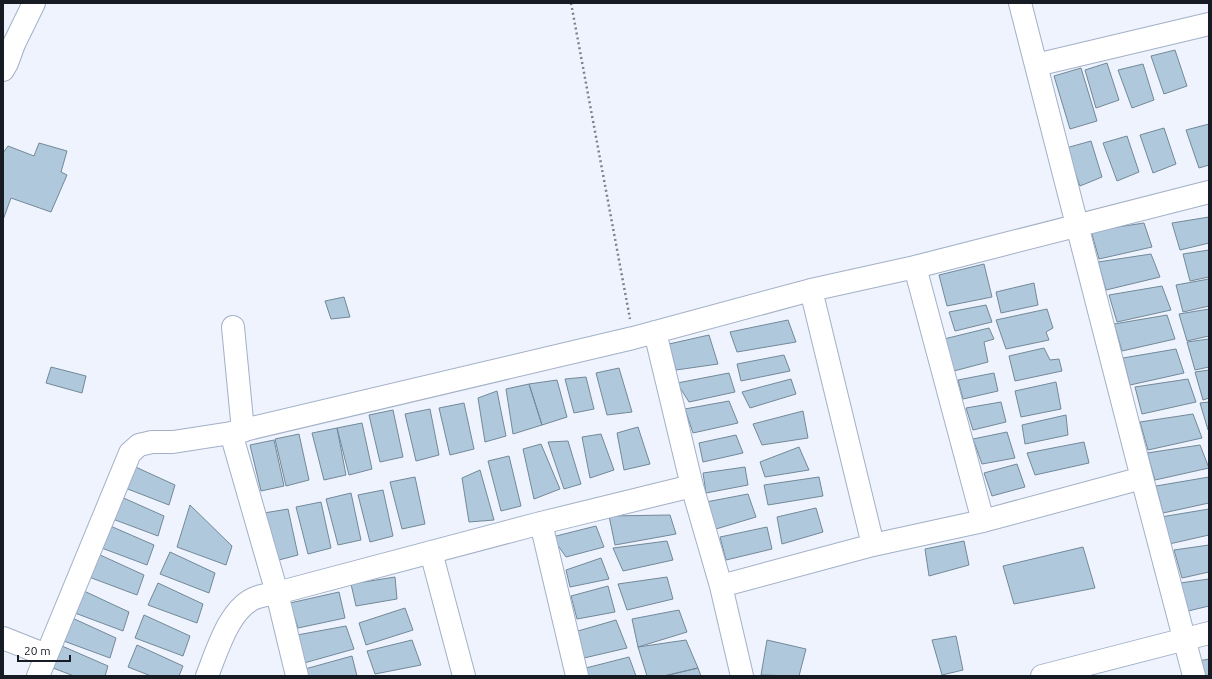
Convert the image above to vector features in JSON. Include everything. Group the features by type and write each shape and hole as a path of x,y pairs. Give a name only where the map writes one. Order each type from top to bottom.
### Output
{"street":[{"path":"3,70 8,63 14,44 34,3"},
{"path":"1020,3 1194,676"},
{"path":"1036,65 1209,24"},
{"path":"38,676 130,453 139,446 152,442 173,442 237,432 633,338 810,290 915,267 1209,192"},
{"path":"915,267 983,521"},
{"path":"810,290 873,545"},
{"path":"233,327 237,432 296,676"},
{"path":"655,332 692,486 721,586 742,676"},
{"path":"721,586 873,545 983,521 1142,478"},
{"path":"207,676 227,627 240,607 257,597 541,523 692,486"},
{"path":"541,523 577,676"},
{"path":"431,552 464,676"},
{"path":"1042,676 1209,633"},
{"path":"3,638 46,655"}],"path":[{"path":"571,3 633,338"}],"building":[{"path":"1175,50 1187,86 1164,94 1151,56"},
{"path":"1107,63 1119,100 1096,108 1085,70"},
{"path":"1143,64 1154,100 1132,108 1118,70"},
{"path":"1081,68 1097,121 1070,129 1054,76"},
{"path":"1209,124 1209,165 1199,168 1186,130"},
{"path":"1164,128 1176,164 1153,173 1140,135"},
{"path":"1127,136 1139,172 1117,181 1103,143"},
{"path":"1091,141 1102,177 1080,186 1066,148"},
{"path":"39,143 67,151 61,172 67,175 51,212 11,198 3,220 3,153 8,146 34,156"},
{"path":"1209,217 1209,243 1180,250 1172,223"},
{"path":"1144,223 1152,247 1099,259 1091,231"},
{"path":"1209,250 1209,277 1190,281 1183,254"},
{"path":"1151,254 1160,277 1106,290 1098,262"},
{"path":"984,264 992,297 947,306 939,275"},
{"path":"1209,279 1209,306 1183,312 1176,285"},
{"path":"1034,283 1038,305 1001,313 996,292"},
{"path":"1162,286 1171,310 1117,322 1109,295"},
{"path":"344,297 350,317 331,319 325,301"},
{"path":"986,305 992,322 955,331 949,312"},
{"path":"1047,309 1053,328 1046,332 1049,340 1006,349 996,320"},
{"path":"1209,309 1209,336 1187,341 1179,314"},
{"path":"1167,315 1175,339 1122,351 1114,324"},
{"path":"788,320 796,342 737,352 730,332"},
{"path":"989,328 994,339 984,342 988,362 954,371 944,339"},
{"path":"709,335 718,364 676,370 669,344"},
{"path":"1209,339 1209,367 1195,370 1187,342"},
{"path":"1044,348 1050,360 1059,359 1062,371 1015,381 1009,356"},
{"path":"1176,349 1184,373 1130,385 1123,358"},
{"path":"784,355 790,371 741,381 737,364"},
{"path":"51,367 86,376 82,393 46,383"},
{"path":"619,368 632,412 607,415 596,373"},
{"path":"1209,370 1209,398 1203,400 1195,372"},
{"path":"729,373 735,392 689,402 677,383"},
{"path":"994,373 998,391 963,399 958,380"},
{"path":"586,377 594,409 574,413 565,379"},
{"path":"791,379 796,394 750,408 742,392"},
{"path":"1188,379 1196,402 1142,414 1135,387"},
{"path":"557,380 567,417 542,425 529,384"},
{"path":"1056,382 1061,409 1021,417 1015,391"},
{"path":"529,384 542,425 513,434 506,389"},
{"path":"497,391 506,436 485,442 478,398"},
{"path":"729,401 738,423 693,433 685,409"},
{"path":"1001,402 1006,422 973,430 966,408"},
{"path":"1209,402 1209,430 1208,430 1200,403"},
{"path":"464,403 474,449 450,455 439,408"},
{"path":"430,409 439,455 416,461 405,414"},
{"path":"393,410 403,457 380,462 369,415"},
{"path":"803,411 808,438 762,445 753,424"},
{"path":"1193,414 1202,438 1148,450 1140,422"},
{"path":"1066,415 1068,435 1025,444 1022,425"},
{"path":"362,423 372,469 349,475 337,428"},
{"path":"638,427 650,464 624,470 617,433"},
{"path":"337,428 346,475 324,480 312,433"},
{"path":"1007,432 1015,458 982,464 973,439"},
{"path":"299,434 309,480 286,486 275,439"},
{"path":"601,434 614,470 590,478 582,437"},
{"path":"736,435 743,453 703,462 699,443"},
{"path":"274,440 284,486 261,491 250,445"},
{"path":"568,441 581,484 564,489 548,442"},
{"path":"1084,442 1089,463 1035,475 1027,453"},
{"path":"541,444 560,489 534,499 523,449"},
{"path":"1200,445 1209,468 1155,480 1147,453"},
{"path":"799,447 809,470 765,477 760,462"},
{"path":"509,456 521,506 501,511 488,461"},
{"path":"129,464 175,485 169,505 120,486"},
{"path":"1017,464 1025,487 992,496 984,473"},
{"path":"745,467 748,485 706,493 703,473"},
{"path":"480,470 494,520 469,522 462,478"},
{"path":"415,477 425,524 402,529 390,482"},
{"path":"819,477 823,496 768,505 764,485"},
{"path":"1209,477 1209,503 1163,513 1156,486"},
{"path":"383,490 393,536 370,542 358,495"},
{"path":"351,493 361,540 338,545 326,499"},
{"path":"748,494 756,517 716,529 706,502"},
{"path":"119,496 164,516 158,536 110,518"},
{"path":"321,502 331,548 308,554 296,507"},
{"path":"190,505 232,546 226,565 177,547"},
{"path":"816,508 823,532 782,544 777,517"},
{"path":"288,509 298,555 275,561 264,513"},
{"path":"1209,509 1209,535 1169,544 1161,517"},
{"path":"670,515 676,534 615,545 609,516"},
{"path":"108,525 154,545 147,565 99,547"},
{"path":"596,526 604,547 566,557 552,537"},
{"path":"767,527 772,549 726,560 720,537"},
{"path":"667,541 673,560 623,571 613,548"},
{"path":"964,541 969,565 929,576 925,549"},
{"path":"1209,545 1209,572 1182,578 1174,550"},
{"path":"1083,547 1095,588 1014,604 1003,566"},
{"path":"170,552 215,573 209,593 160,574"},
{"path":"98,554 144,575 137,595 89,577"},
{"path":"601,558 609,579 570,587 566,570"},
{"path":"395,577 397,599 356,606 351,584"},
{"path":"667,577 673,599 627,610 618,584"},
{"path":"1209,579 1209,606 1188,611 1180,583"},
{"path":"158,583 203,604 197,623 148,605"},
{"path":"608,586 615,612 577,619 571,596"},
{"path":"84,591 129,612 123,631 75,613"},
{"path":"339,592 345,618 298,628 290,603"},
{"path":"405,608 413,630 366,645 359,623"},
{"path":"679,610 687,632 638,647 632,619"},
{"path":"144,615 190,636 183,656 135,638"},
{"path":"70,617 116,638 110,658 61,640"},
{"path":"616,620 627,648 584,658 578,631"},
{"path":"346,626 354,649 304,663 297,635"},
{"path":"956,636 963,670 942,675 932,640"},
{"path":"412,640 421,665 375,674 367,651"},
{"path":"686,640 698,668 664,676 647,676 638,647"},
{"path":"767,640 806,649 799,676 761,675"},
{"path":"137,645 183,666 179,676 151,676 128,667"},
{"path":"62,646 108,666 105,676 74,676 53,668"},
{"path":"352,656 357,676 308,676 305,669"},
{"path":"629,657 636,676 587,676 586,668"},
{"path":"1209,659 1209,676 1202,676 1198,661"},
{"path":"698,668 701,676 664,676"}]}
